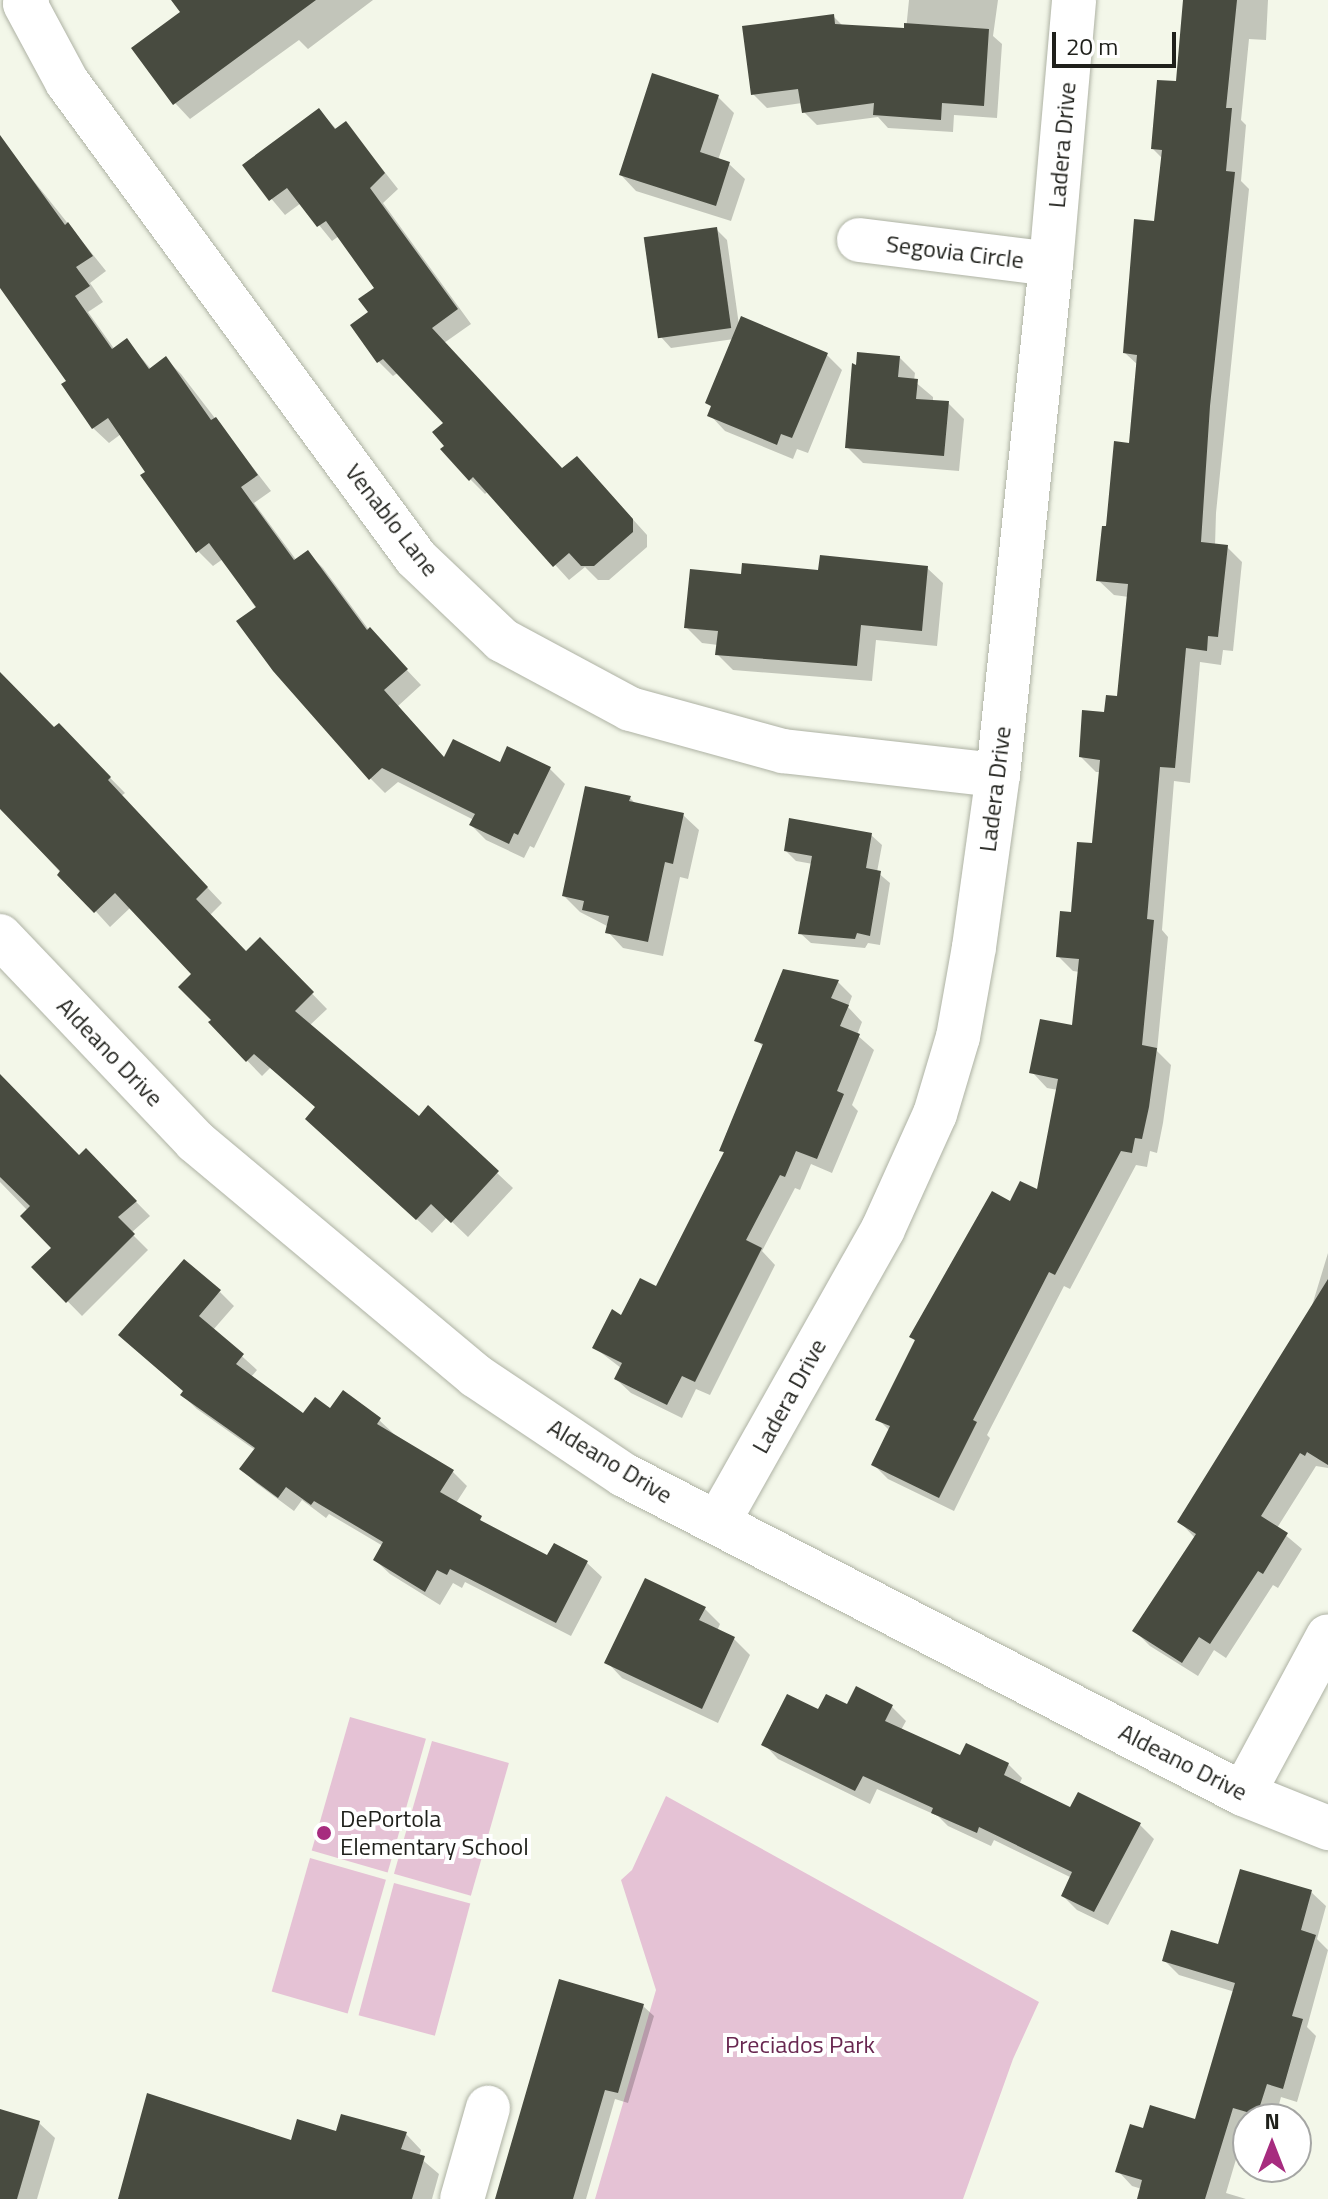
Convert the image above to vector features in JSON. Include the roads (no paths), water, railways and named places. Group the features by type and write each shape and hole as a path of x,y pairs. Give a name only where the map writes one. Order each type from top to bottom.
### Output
{"street":[{"name":"Ladera Drive","path":"718,1522 883,1229 935,1114 958,1037 998,775 1051,264 1074,0"},
{"name":"Venablo Lane","path":"26,2 67,82 416,558 502,640 630,709 783,751 998,775"},
{"name":"Segovia Circle","path":"859,240 1051,264"},
{"name":"Aldeano Drive","path":"0,936 195,1141 476,1376 624,1475 1243,1794 1328,1828"},
{"path":"1243,1794 1328,1636"},
{"path":"462,2199 488,2108"}],"place":[{"name":"DePortola Elementary School","path":"324,1833"}],"park label":[{"name":"Preciados Park","path":"800,2045"}]}
